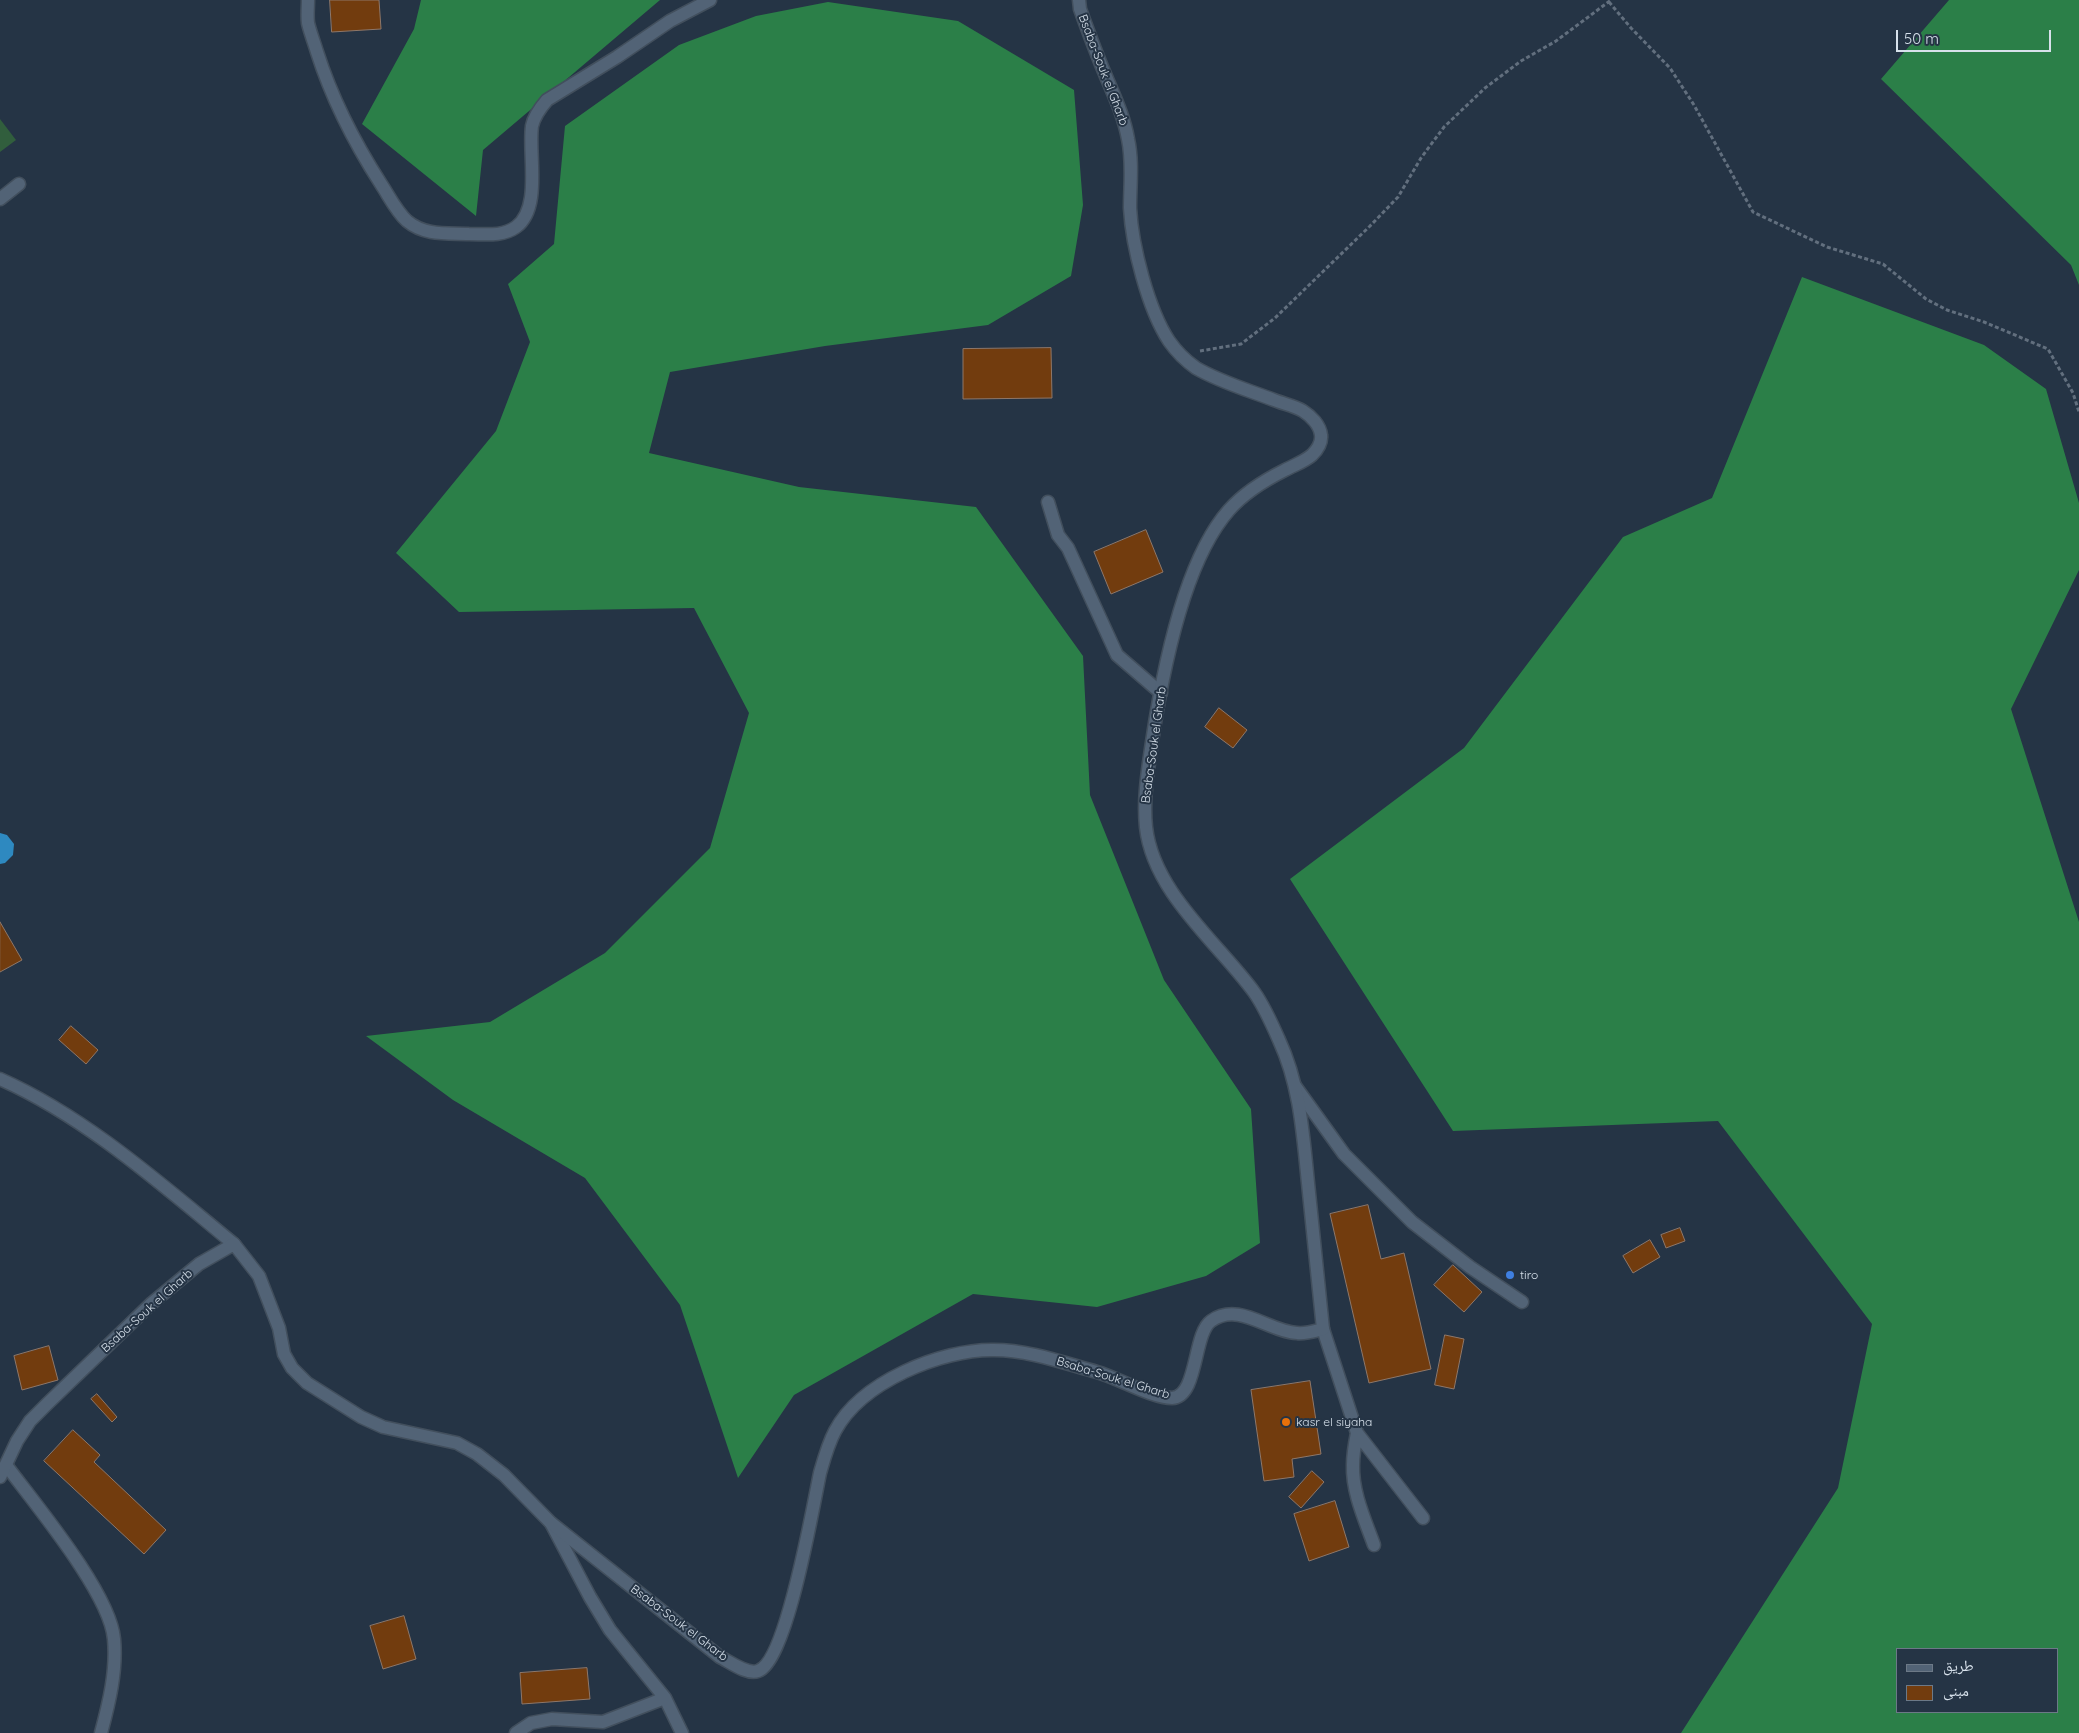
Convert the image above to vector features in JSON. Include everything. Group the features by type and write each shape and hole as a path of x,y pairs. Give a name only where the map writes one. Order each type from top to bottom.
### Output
{"street":[{"path":"308,0 308,22 323,71 339,111 363,156 407,221 424,230 446,235 506,234 518,226 528,210 532,173 532,124 539,109 547,100 617,57 670,21 710,0"},
{"name":"Bsaba-Souk el Gharb","path":"0,1477 16,1441 30,1421 47,1404 152,1303 199,1264 234,1244 258,1276 279,1328 284,1354 292,1368 307,1384 361,1417 383,1427 457,1443 477,1454 504,1475 551,1523 720,1656 750,1672 757,1672 770,1660 778,1646 788,1619 826,1451 836,1429 855,1407 884,1382 909,1369 937,1358 966,1352 994,1350 1058,1361 1104,1374 1149,1392 1173,1398 1179,1397 1185,1391 1190,1380 1205,1326 1212,1319 1235,1314 1278,1329 1297,1333 1323,1329 1300,1112 1295,1086 1281,1044 1256,995 1195,924 1164,876 1151,850 1146,830 1145,806 1160,693 1167,660 1192,576 1203,549 1229,510 1242,497 1258,485 1316,452 1320,444 1321,435 1318,426 1300,409 1210,375 1192,365 1168,339 1157,317 1135,249 1130,210 1131,162 1125,123 1080,9 1079,0"},
{"path":"0,198 19,184"},
{"path":"1048,502 1058,535 1068,548 1117,655 1160,693"},
{"path":"0,1080 25,1090 104,1141 234,1244"},
{"path":"1295,1086 1344,1154 1412,1222 1470,1267 1522,1302"},
{"path":"1323,1329 1357,1433 1423,1518"},
{"path":"1357,1433 1353,1466 1354,1481 1374,1545"},
{"path":"6,1465 60,1538 104,1606 114,1638 113,1676 101,1733"},
{"path":"551,1523 590,1597 610,1630 666,1698 682,1733"},
{"path":"516,1733 531,1723 552,1719 603,1722 666,1698"}],"path":[{"path":"1179,353 1241,344 1275,318 1370,226 1398,196 1421,158 1444,127 1485,88 1521,61 1556,41 1610,1 1670,68 1694,105 1753,212 1827,247 1882,264 1933,302 2048,349 2073,394 2079,412"}],"green space":[{"path":"421,0 660,0 483,150 476,216 362,124 414,29"},
{"path":"1949,0 2079,0 2079,285 2071,265 1881,79"},
{"path":"828,2 958,21 1074,90 1083,205 1071,276 988,325 825,346 670,372 649,453 799,487 976,507 1083,656 1090,795 1164,980 1251,1109 1260,1243 1206,1276 1097,1307 973,1294 794,1395 738,1478 680,1305 585,1178 453,1100 366,1036 490,1022 605,953 710,848 749,713 694,608 459,612 396,553 496,431 530,342 508,284 554,244 565,126 679,45 756,16"},
{"path":"0,119 16,140 0,152"},
{"path":"1802,277 1984,345 2046,389 2079,503 2079,570 2011,709 2079,922 2079,1733 1681,1733 1838,1488 1872,1324 1718,1121 1453,1131 1290,879 1464,748 1623,537 1712,498"}],"water":[{"path":"0,833 7,835 14,844 13,855 5,863 0,864"}],"building":[{"path":"330,0 379,0 381,29 332,32"},
{"path":"1051,348 1052,398 963,399 963,349"},
{"path":"1146,530 1163,572 1111,594 1094,552"},
{"path":"1219,708 1247,730 1233,748 1205,727"},
{"path":"0,922 22,960 0,972"},
{"path":"71,1026 98,1050 86,1064 59,1040"},
{"path":"1368,1205 1381,1259 1404,1253 1431,1369 1369,1383 1330,1214"},
{"path":"1680,1228 1685,1241 1666,1248 1661,1235"},
{"path":"1650,1240 1660,1257 1633,1273 1623,1256"},
{"path":"1453,1265 1482,1292 1464,1312 1434,1285"},
{"path":"1445,1335 1464,1339 1454,1389 1435,1385"},
{"path":"49,1346 58,1380 22,1390 14,1356"},
{"name":"kasr el siyaha","path":"1310,1381 1321,1454 1292,1459 1294,1477 1264,1481 1251,1390"},
{"path":"97,1394 117,1417 112,1422 91,1399"},
{"path":"73,1430 100,1455 94,1462 166,1530 144,1554 44,1461"},
{"path":"1312,1471 1324,1482 1301,1508 1289,1497"},
{"path":"1335,1501 1349,1547 1309,1561 1294,1514"},
{"path":"404,1616 416,1659 383,1669 370,1626"},
{"path":"587,1668 590,1699 522,1704 520,1673"}],"place":[{"name":"tiro","path":"1510,1275"},
{"name":"kasr el siyaha","path":"1286,1422"}]}
